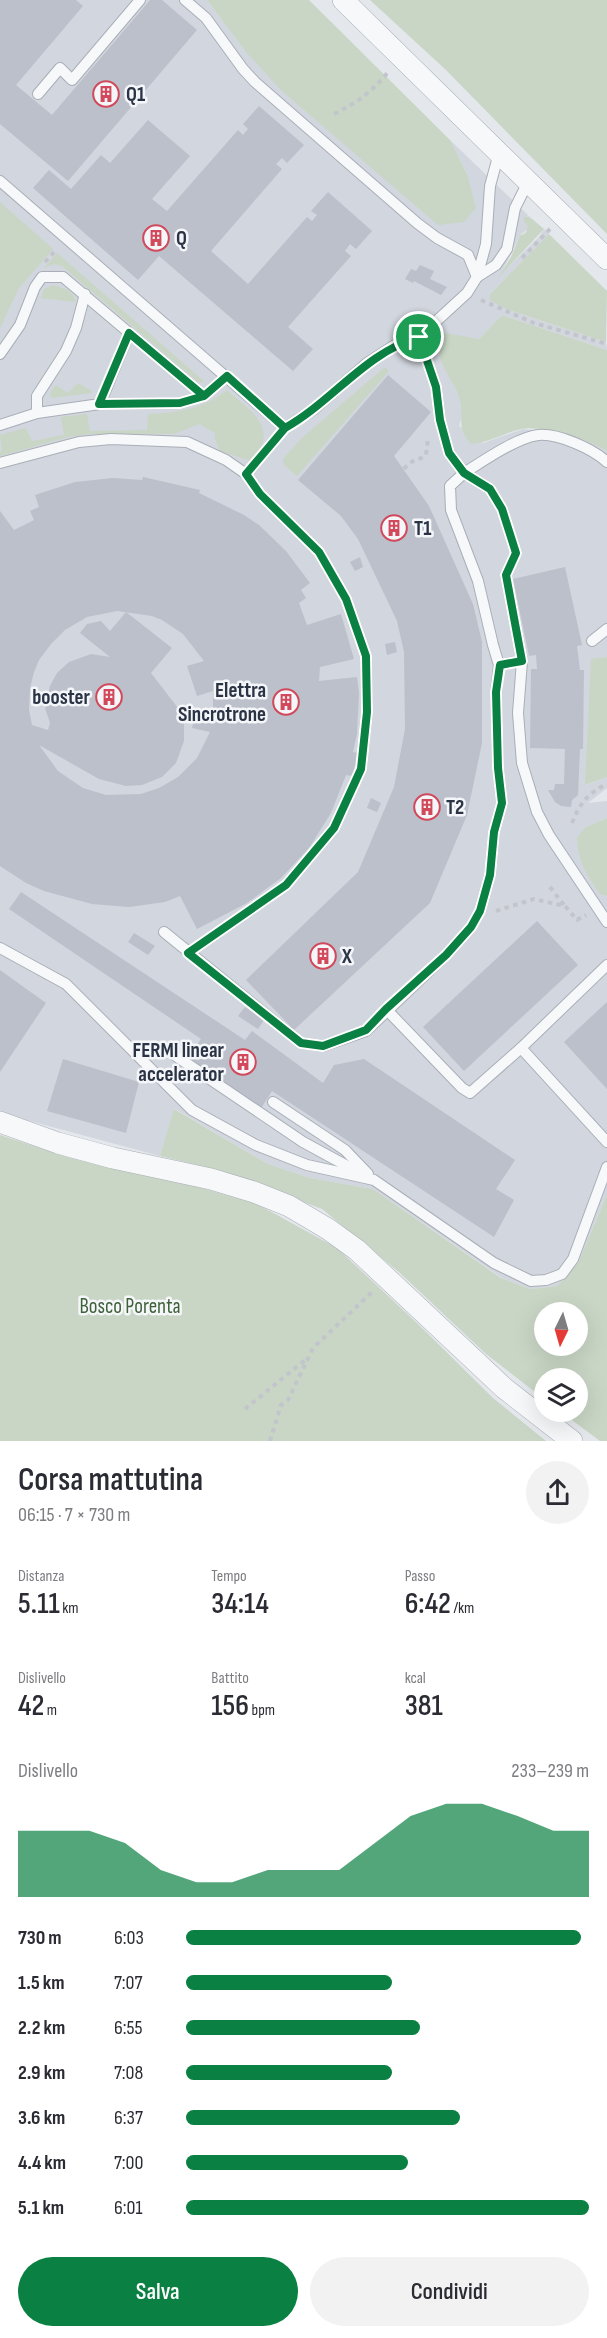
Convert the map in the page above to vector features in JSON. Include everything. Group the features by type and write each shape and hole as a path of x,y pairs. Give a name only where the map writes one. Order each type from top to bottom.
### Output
{"street":[{"path":"343,0 607,259"},
{"path":"0,1122 58,1143 113,1158 211,1179 289,1206 328,1229 357,1251 504,1388 572,1441"}],"lane":[{"path":"38,94 60,68 72,80 140,0"},
{"path":"185,0 207,18 255,82 417,223 437,238 468,255 477,277"},
{"path":"246,474 285,428 313,410 367,363 398,343 419,337 466,293 477,277 486,244 490,186 499,153"},
{"path":"0,181 285,428"},
{"path":"477,277 496,265 507,249 515,208 528,182"},
{"path":"0,354 20,325 35,287 42,277 63,277 204,396"},
{"path":"37,413 37,396 66,351 76,328 85,294"},
{"path":"99,404 129,333"},
{"path":"419,337 436,387 440,420 449,453 464,473 490,489 502,509 516,553 506,575 522,661 518,713 522,762 537,812 549,835 607,922"},
{"path":"0,425 37,413 99,404 180,403 204,396 227,376"},
{"path":"164,932 301,1043 323,1046 366,1030 446,955 471,927 480,911 490,875 494,832 502,803 498,768 496,692 500,665 478,581 451,510 450,486 464,473 508,447 539,435 569,441 600,456 607,462"},
{"path":"0,463 79,442 111,439 187,442 225,460 246,474 260,494 319,552 346,599 366,656 367,712 361,769 334,828 286,885 188,953"},
{"path":"592,641 607,629"},
{"path":"500,665 522,661"},
{"path":"0,948 66,984 192,1110 256,1145 307,1165 374,1180"},
{"path":"386,1009 462,1088 470,1093 521,1048 607,965"},
{"path":"521,1048 607,1142"},
{"path":"167,1050 303,1142 374,1180 494,1263 531,1281 546,1280 562,1274 573,1259 607,1167"},
{"path":"273,1102 345,1150 374,1180"}],"path":[{"path":"334,114 357,103 377,86 400,56"},
{"path":"466,293 534,323 607,345"},
{"path":"404,469 413,459 426,455 430,427 440,420"},
{"path":"572,823 579,805 592,791 607,784"},
{"path":"550,887 577,920 598,908"},
{"path":"480,911 496,910 534,898 565,906"},
{"path":"270,1441 281,1405 288,1400 313,1348 387,1279"},
{"path":"245,1409 307,1359"}],"shaded area":[{"path":"0,0 207,0 245,51 467,174 451,141 531,218 525,216 528,229 520,235 501,274 539,237 544,229 549,234 489,295 506,309 606,342 607,350 502,315 479,339 438,352 460,399 462,416 459,426 483,443 523,429 560,433 596,444 607,451 607,657 600,658 586,785 607,777 607,788 588,803 607,801 607,818 586,827 601,895 607,896 607,1195 578,1263 557,1286 531,1289 502,1278 373,1189 310,1178 268,1164 175,1109 160,1156 0,1113"}],"green space":[{"path":"207,0 309,0 451,141 467,174 476,208 464,222 438,225 283,92 245,51"},
{"path":"370,0 607,0 607,234 446,70"},
{"path":"0,202 53,249 19,288 0,328"},
{"path":"524,216 531,218 544,229 498,278 511,257 520,235 527,231"},
{"path":"549,234 607,291 606,342 506,309 490,300 489,295"},
{"path":"57,253 205,382 198,382 62,266 54,264 44,268"},
{"path":"53,285 68,290 75,298 75,302 41,298 44,289"},
{"path":"502,315 607,350 607,451 578,438 530,428 478,443 471,444 466,438 462,428 460,401 441,360 440,343 445,333 479,339"},
{"path":"385,367 389,371 297,476 284,465 283,459 303,437"},
{"path":"78,383 92,391 91,393 51,398 50,393 56,385 68,393"},
{"path":"227,390 253,413 263,429 264,439 261,450 254,462 220,451 215,433 199,424 174,434 90,434 68,437 0,456 2,450 0,435 26,428 32,441 64,435 61,417 87,414 90,431 147,430 148,414 199,406"},
{"path":"607,657 607,777 585,785 591,659"},
{"path":"607,818 607,896 601,895 588,875 581,861 577,838 586,827"},
{"path":"174,1109 268,1164 310,1178 373,1189 501,1278 531,1289 557,1286 578,1263 607,1195 607,1441 600,1441 574,1422 588,1422 588,1368 534,1368 534,1391 486,1354 400,1273 322,1209 222,1171 160,1156"},
{"name":"Bosco Porenta","path":"0,1135 67,1157 191,1185 257,1204 337,1248 493,1398 546,1441 0,1441"}],"building":[{"name":"Q1","path":"0,0 76,0 83,6 16,85 52,115 150,0 162,0 197,30 68,181 0,124"},
{"name":"Q","path":"259,106 304,145 287,163 282,158 276,164 282,169 211,251 248,284 307,217 312,221 317,215 311,211 328,192 372,231 356,249 350,244 345,251 351,256 288,327 313,349 293,371 159,256 138,280 33,188 49,170 71,189 101,155 110,163 148,120 190,156 152,199 167,211 238,130 243,135 248,129 243,124"},
{"path":"420,265 434,271 430,279 447,287 441,295 414,281 413,283 405,279 411,269 416,271"},
{"path":"388,375 431,412 394,456 429,506 473,604 482,642 482,743 467,815 430,903 294,1030 246,980 358,872 394,787 405,729 404,652 397,621 358,539 341,516 298,480"},
{"name":"Elettra Sincrotrone","path":"143,477 200,490 199,493 259,525 286,551 310,583 301,590 306,598 299,603 307,625 341,614 354,659 320,667 319,681 357,677 359,693 357,734 353,752 358,753 352,776 346,775 331,813 309,848 281,878 247,903 197,929 180,896 165,902 129,907 92,904 44,891 26,883 0,866 0,511 14,530 34,520 30,511 39,507 35,495 75,482 113,478 142,480","holes":["117,611 126,612 110,631 101,621 87,624 80,633 110,657 91,654 69,662 57,673 50,686 45,708 50,723 48,730 32,725 29,710 30,688 39,660 51,644 65,630 87,617","126,612 152,616 183,634 204,661 187,666 197,696 213,691 213,715 196,711 192,728 210,732 197,758 178,777 159,788 141,794 106,795 83,788 58,771 39,745 99,779 126,786 142,785 162,777 176,763 184,741 184,724 178,708 151,673 172,648"]},
{"path":"360,557 363,567 355,571 350,562"},
{"path":"565,567 582,645 577,646 580,670 584,670 583,749 580,749 578,795 572,800 571,807 561,806 555,802 548,790 554,790 555,784 564,784 565,749 530,748 531,669 537,669 536,655 529,656 513,579"},
{"path":"395,642 397,652 387,655 385,644"},
{"path":"371,798 381,803 377,812 367,808"},
{"name":"FERMI linear accelerator","path":"21,892 245,1040 252,1031 323,1083 334,1065 364,1059 515,1160 496,1189 514,1200 494,1237 272,1091 260,1110 187,1059 201,1039 9,909"},
{"path":"537,921 578,965 464,1071 423,1027"},
{"path":"134,933 155,946 148,955 128,942"},
{"path":"0,970 46,1003 0,1072"},
{"path":"607,1002 607,1089 564,1042"},
{"path":"245,1007 264,1020 258,1029 238,1016"},
{"path":"63,1059 139,1082 126,1133 47,1111"}],"place":[{"name":"Q1","path":"106,94"},
{"name":"Q","path":"156,238"},
{"name":"T1","path":"394,528"},
{"name":"booster","path":"109,697"},
{"name":"Elettra Sincrotrone","path":"286,702"},
{"name":"T2","path":"427,807"},
{"name":"X","path":"323,956"},
{"name":"FERMI linear accelerator","path":"243,1062"}],"route":[{"path":"419,337 398,343 367,363 313,410 285,428 227,376 204,396 180,403 99,404 129,333 204,396 219,384 227,376 285,428 246,474 260,494 319,552 346,599 366,656 367,712 361,769 334,828 286,885 188,953 301,1043 323,1046 366,1030 446,955 471,927 480,911 490,875 494,832 502,803 498,768 496,692 500,665 522,661 506,575 516,553 502,509 490,489 464,473 449,453 440,420 436,387 419,337"}]}
